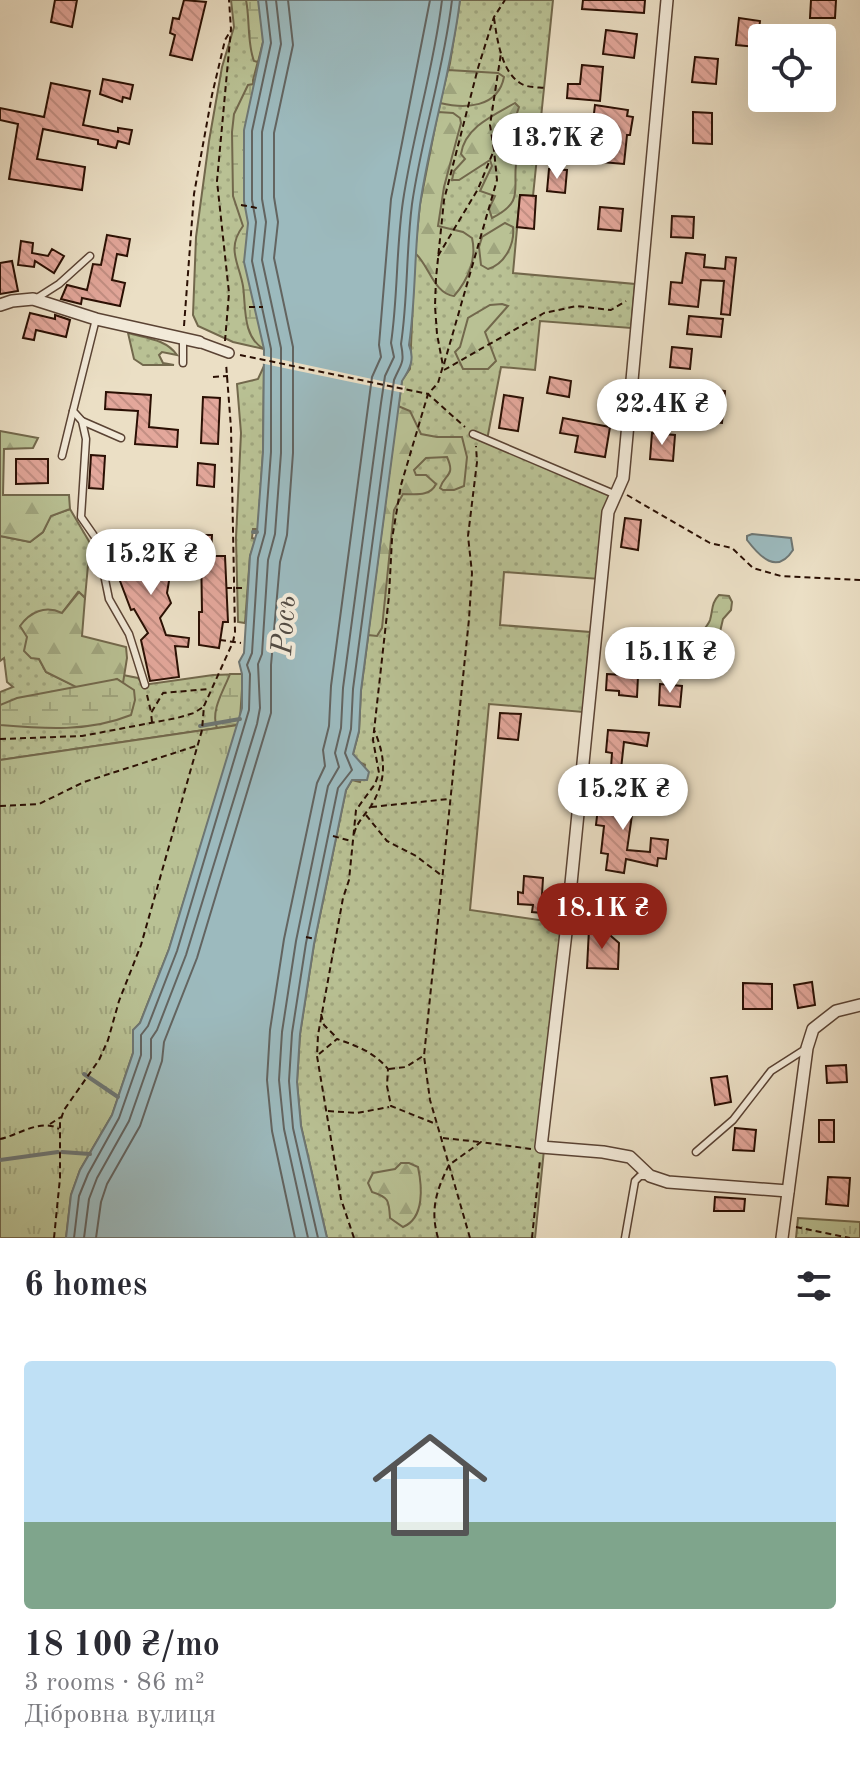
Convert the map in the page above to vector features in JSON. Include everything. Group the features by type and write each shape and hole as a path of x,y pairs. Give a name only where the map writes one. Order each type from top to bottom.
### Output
{"street":[{"path":"667,0 623,478 608,512 567,924 541,1147 630,1157 650,1176 668,1182 788,1191"},
{"path":"0,305 33,299 96,319 199,342 227,352"},
{"path":"782,1238 807,1048 813,1029 836,1011 860,1005"}],"lane":[{"path":"33,299 59,284 90,256"},
{"path":"62,456 96,319"},
{"path":"183,339 183,363"},
{"path":"73,411 82,421 121,438"},
{"path":"82,421 86,439 81,517 97,540 109,599 129,634 145,685"},
{"path":"473,434 614,494"},
{"path":"696,1152 733,1120 771,1071 807,1048"},
{"path":"625,1238 635,1181 640,1176 650,1176"}],"path":[{"path":"0,1139 50,1124 62,1116 99,1060 141,945 202,730 204,706 233,642 227,352 229,293 217,181 231,29 229,0"},
{"path":"354,1238 341,1199 317,1056 321,1013 349,880 356,810 375,784 379,773 374,756 374,729 399,498 428,394 443,371 435,323 444,200 478,68 494,17 504,0"},
{"path":"494,17 501,53 518,82 546,88"},
{"path":"183,339 194,194 212,95 225,40 231,29"},
{"path":"443,366 497,180 490,125 501,53"},
{"path":"438,258 478,189 494,150"},
{"path":"241,205 257,208"},
{"path":"443,371 544,313 577,306 611,310 640,293"},
{"path":"249,307 263,307"},
{"path":"227,352 428,394 473,434 477,462 468,536 472,573 469,619 424,1056 437,1124 470,1238"},
{"path":"213,377 228,376"},
{"path":"614,494 634,497 710,543 732,548 753,568 781,576 860,580"},
{"path":"226,588 244,588"},
{"path":"220,640 241,643"},
{"path":"145,685 152,723"},
{"path":"151,713 163,693 210,689"},
{"path":"0,739 82,736 194,713 204,706"},
{"path":"352,841 356,824 370,807 382,782 385,758 374,729"},
{"path":"0,806 39,804 84,782 197,745"},
{"path":"370,807 450,799"},
{"path":"365,815 387,841 416,856 442,875"},
{"path":"333,836 352,841"},
{"path":"306,937 315,939"},
{"path":"321,1013 324,1025 337,1039 365,1049 388,1069 391,1106"},
{"path":"317,1056 337,1039"},
{"path":"388,1069 406,1067 424,1056"},
{"path":"327,1111 357,1113 391,1106 437,1124"},
{"path":"54,1238 62,1116"},
{"path":"50,1124 60,1130"},
{"path":"441,1138 533,1149 541,1147 532,1238"},
{"path":"438,1238 433,1220 436,1192 449,1165 481,1142"},
{"path":"784,1225 850,1238"}],"green space":[{"path":"231,0 258,0 263,42 253,80 264,349 233,342 198,326 193,315 196,237 222,67 234,27"},
{"path":"246,0 262,0 263,42 258,62 254,61 250,47"},
{"path":"460,0 553,0 533,196 520,195 513,273 635,284 631,328 540,321 535,370 501,367 487,440 614,494 600,579 504,572 500,625 590,632 583,712 489,704 470,910 567,924 535,1238 327,1238 301,1126 297,1082 300,1034 314,944 346,790 352,780 360,782 365,765 353,754 359,731 361,690 402,380 410,369 415,253 431,142 450,63"},
{"path":"448,70 498,73 504,77 501,87 488,100 470,106 450,105 440,103"},
{"path":"254,84 264,349 248,329 243,286 234,249 243,226 233,196 234,114 248,85"},
{"path":"515,103 519,107 513,125 524,127 528,133 517,160 513,201 492,218 489,209 495,196 480,191 492,166 490,160 459,180 452,180 454,171 465,159 461,154 468,136 490,117"},
{"path":"438,112 453,113 461,123 444,187 438,226 463,232 472,238 473,246 470,269 454,296 441,290 415,253 420,204"},
{"path":"505,223 513,227 510,246 504,258 488,269 481,265 479,247 482,237"},
{"path":"490,305 508,306 485,332 496,361 488,369 463,369 455,352 460,347 468,318"},
{"path":"128,333 167,346 177,355 162,352 159,355 163,363 174,365 143,365 134,359"},
{"path":"264,366 258,529 253,529 252,538 256,539 250,556 245,623 238,622 236,538 241,433 237,384 258,379"},
{"path":"398,406 410,411 421,434 462,437 467,457 464,486 454,490 440,488 450,472 447,457 426,458 414,470 416,475 426,475 436,484 426,493 403,494 394,510 382,628 377,636 368,635"},
{"path":"0,431 38,438 33,448 4,449 3,495 69,495 70,509 51,516 43,532 30,542 0,536"},
{"path":"70,509 90,543 85,598 78,592 62,613 27,637 46,672 71,684 118,674 138,678 143,685 243,674 238,725 0,760 0,692 13,687 7,682 4,658 0,661 0,536 30,542 43,532 50,516"},
{"path":"79,592 85,598 82,636 126,647 127,658 123,683 117,679 88,693 46,672 39,659 31,658 24,651 27,637 20,626 38,611 62,613"},
{"path":"719,595 729,596 731,610 723,619 716,649 709,649 700,636"},
{"path":"230,674 243,674 240,719 238,725 217,728 216,708"},
{"path":"117,679 134,690 131,715 83,727 0,725 0,705 17,698"},
{"path":"238,725 169,949 140,1023 133,1031 133,1053 112,1115 80,1170 71,1195 66,1238 0,1238 0,760"},
{"path":"401,1163 418,1167 421,1192 415,1216 403,1227 390,1218 387,1200 372,1192 368,1183 373,1173 395,1169"},
{"path":"798,1218 860,1222 860,1238 796,1238"}],"water":[{"name":"Рось","path":"258,0 460,0 420,205 409,345 412,359 402,381 361,690 359,731 353,754 369,772 367,780 352,780 346,790 314,944 300,1034 297,1082 301,1126 327,1238 66,1238 71,1195 80,1170 112,1115 133,1053 133,1030 140,1023 169,949 242,708 239,662 244,653 250,556 257,532 263,452 264,349 244,262 248,223 244,201 244,130 263,42"},
{"path":"747,536 791,538 793,550 781,561 769,561 747,540"}],"pier":[{"path":"260,355 405,386 404,393 260,363"}],"building":[{"path":"55,0 77,0 72,27 51,22"},
{"path":"184,0 206,2 192,60 170,55 175,35 170,33 173,18 179,19"},
{"path":"583,0 645,0 644,13 582,9"},
{"path":"811,0 836,0 835,18 810,18"},
{"path":"739,18 760,21 760,24 748,24 748,46 736,45"},
{"path":"606,30 637,34 634,58 603,54"},
{"path":"695,57 718,59 716,84 692,82"},
{"path":"582,65 603,67 600,101 567,98 568,84 580,84"},
{"path":"103,79 133,85 130,99 123,97 122,102 100,94"},
{"path":"51,83 90,91 83,125 118,132 118,128 132,130 129,144 118,141 116,148 98,144 98,140 43,129 37,159 85,167 82,190 9,179 18,124 0,120 0,108 44,117"},
{"path":"595,105 628,110 627,116 633,117 630,135 627,135 624,164 602,162 605,132 592,130"},
{"path":"693,112 712,113 712,144 693,143"},
{"path":"549,169 567,170 565,193 547,191"},
{"path":"520,195 536,196 534,229 517,227"},
{"path":"600,207 623,209 621,231 598,229"},
{"path":"672,216 694,217 693,238 671,237"},
{"path":"107,235 130,239 127,256 117,254 112,280 125,283 120,306 82,298 81,304 61,299 67,285 87,290 93,264 101,265"},
{"path":"21,241 33,243 32,253 48,256 52,249 64,256 54,273 35,261 34,267 18,265"},
{"path":"686,253 705,255 704,267 725,269 726,257 736,258 730,315 721,314 724,281 701,280 698,307 669,304 671,282 682,283"},
{"path":"12,261 18,291 0,294 0,263"},
{"path":"30,313 70,320 66,337 36,330 34,340 23,338"},
{"path":"689,316 723,319 721,337 687,334"},
{"path":"672,347 692,349 690,369 670,367"},
{"path":"550,377 571,381 569,397 547,393"},
{"path":"660,388 684,391 681,418 657,415"},
{"path":"713,389 725,391 722,423 710,422"},
{"path":"106,392 151,395 149,427 178,430 177,447 135,444 138,411 105,409"},
{"path":"504,395 523,398 518,431 499,428"},
{"path":"203,397 220,398 218,444 201,443"},
{"path":"563,418 610,427 605,457 575,452 578,436 560,433"},
{"path":"652,433 675,435 673,461 650,459"},
{"path":"91,455 105,456 103,489 89,488"},
{"path":"16,459 48,459 48,483 16,484"},
{"path":"198,463 215,465 214,487 197,485"},
{"path":"625,518 641,520 638,550 621,547"},
{"path":"143,533 182,535 169,565 167,593 171,603 160,618 166,635 189,638 188,647 175,646 179,677 150,681 141,640 148,633 134,609 131,610 117,573 112,548 117,540 143,541"},
{"path":"195,535 212,535 211,556 225,556 228,622 223,622 219,648 199,645 201,548 195,548"},
{"path":"607,674 638,676 637,697 606,690"},
{"path":"660,684 682,686 680,707 659,705"},
{"path":"500,713 521,714 518,740 498,738"},
{"path":"608,730 649,733 647,746 624,742 621,769 611,768 612,753 606,752"},
{"path":"600,790 635,794 627,850 650,852 651,838 668,840 666,859 658,858 657,866 626,859 624,873 606,870 608,854 601,853 604,826 596,825"},
{"path":"524,876 543,878 542,895 553,896 552,914 532,912 533,905 518,904 518,892 523,893"},
{"path":"589,929 604,930 619,943 618,969 587,968"},
{"path":"812,982 815,1005 798,1008 794,985"},
{"path":"743,983 772,984 772,1009 743,1009"},
{"path":"846,1065 847,1082 827,1083 826,1066"},
{"path":"727,1076 731,1102 715,1105 711,1078"},
{"path":"819,1120 834,1120 834,1142 819,1142"},
{"path":"735,1128 756,1130 754,1151 733,1150"},
{"path":"828,1177 850,1178 848,1206 826,1204"},
{"path":"715,1197 745,1199 744,1211 714,1211"}],"waterway":[{"path":"200,726 240,719"},
{"path":"84,1074 118,1097"},
{"path":"0,1160 58,1152"},
{"path":"62,1152 90,1154"}]}
